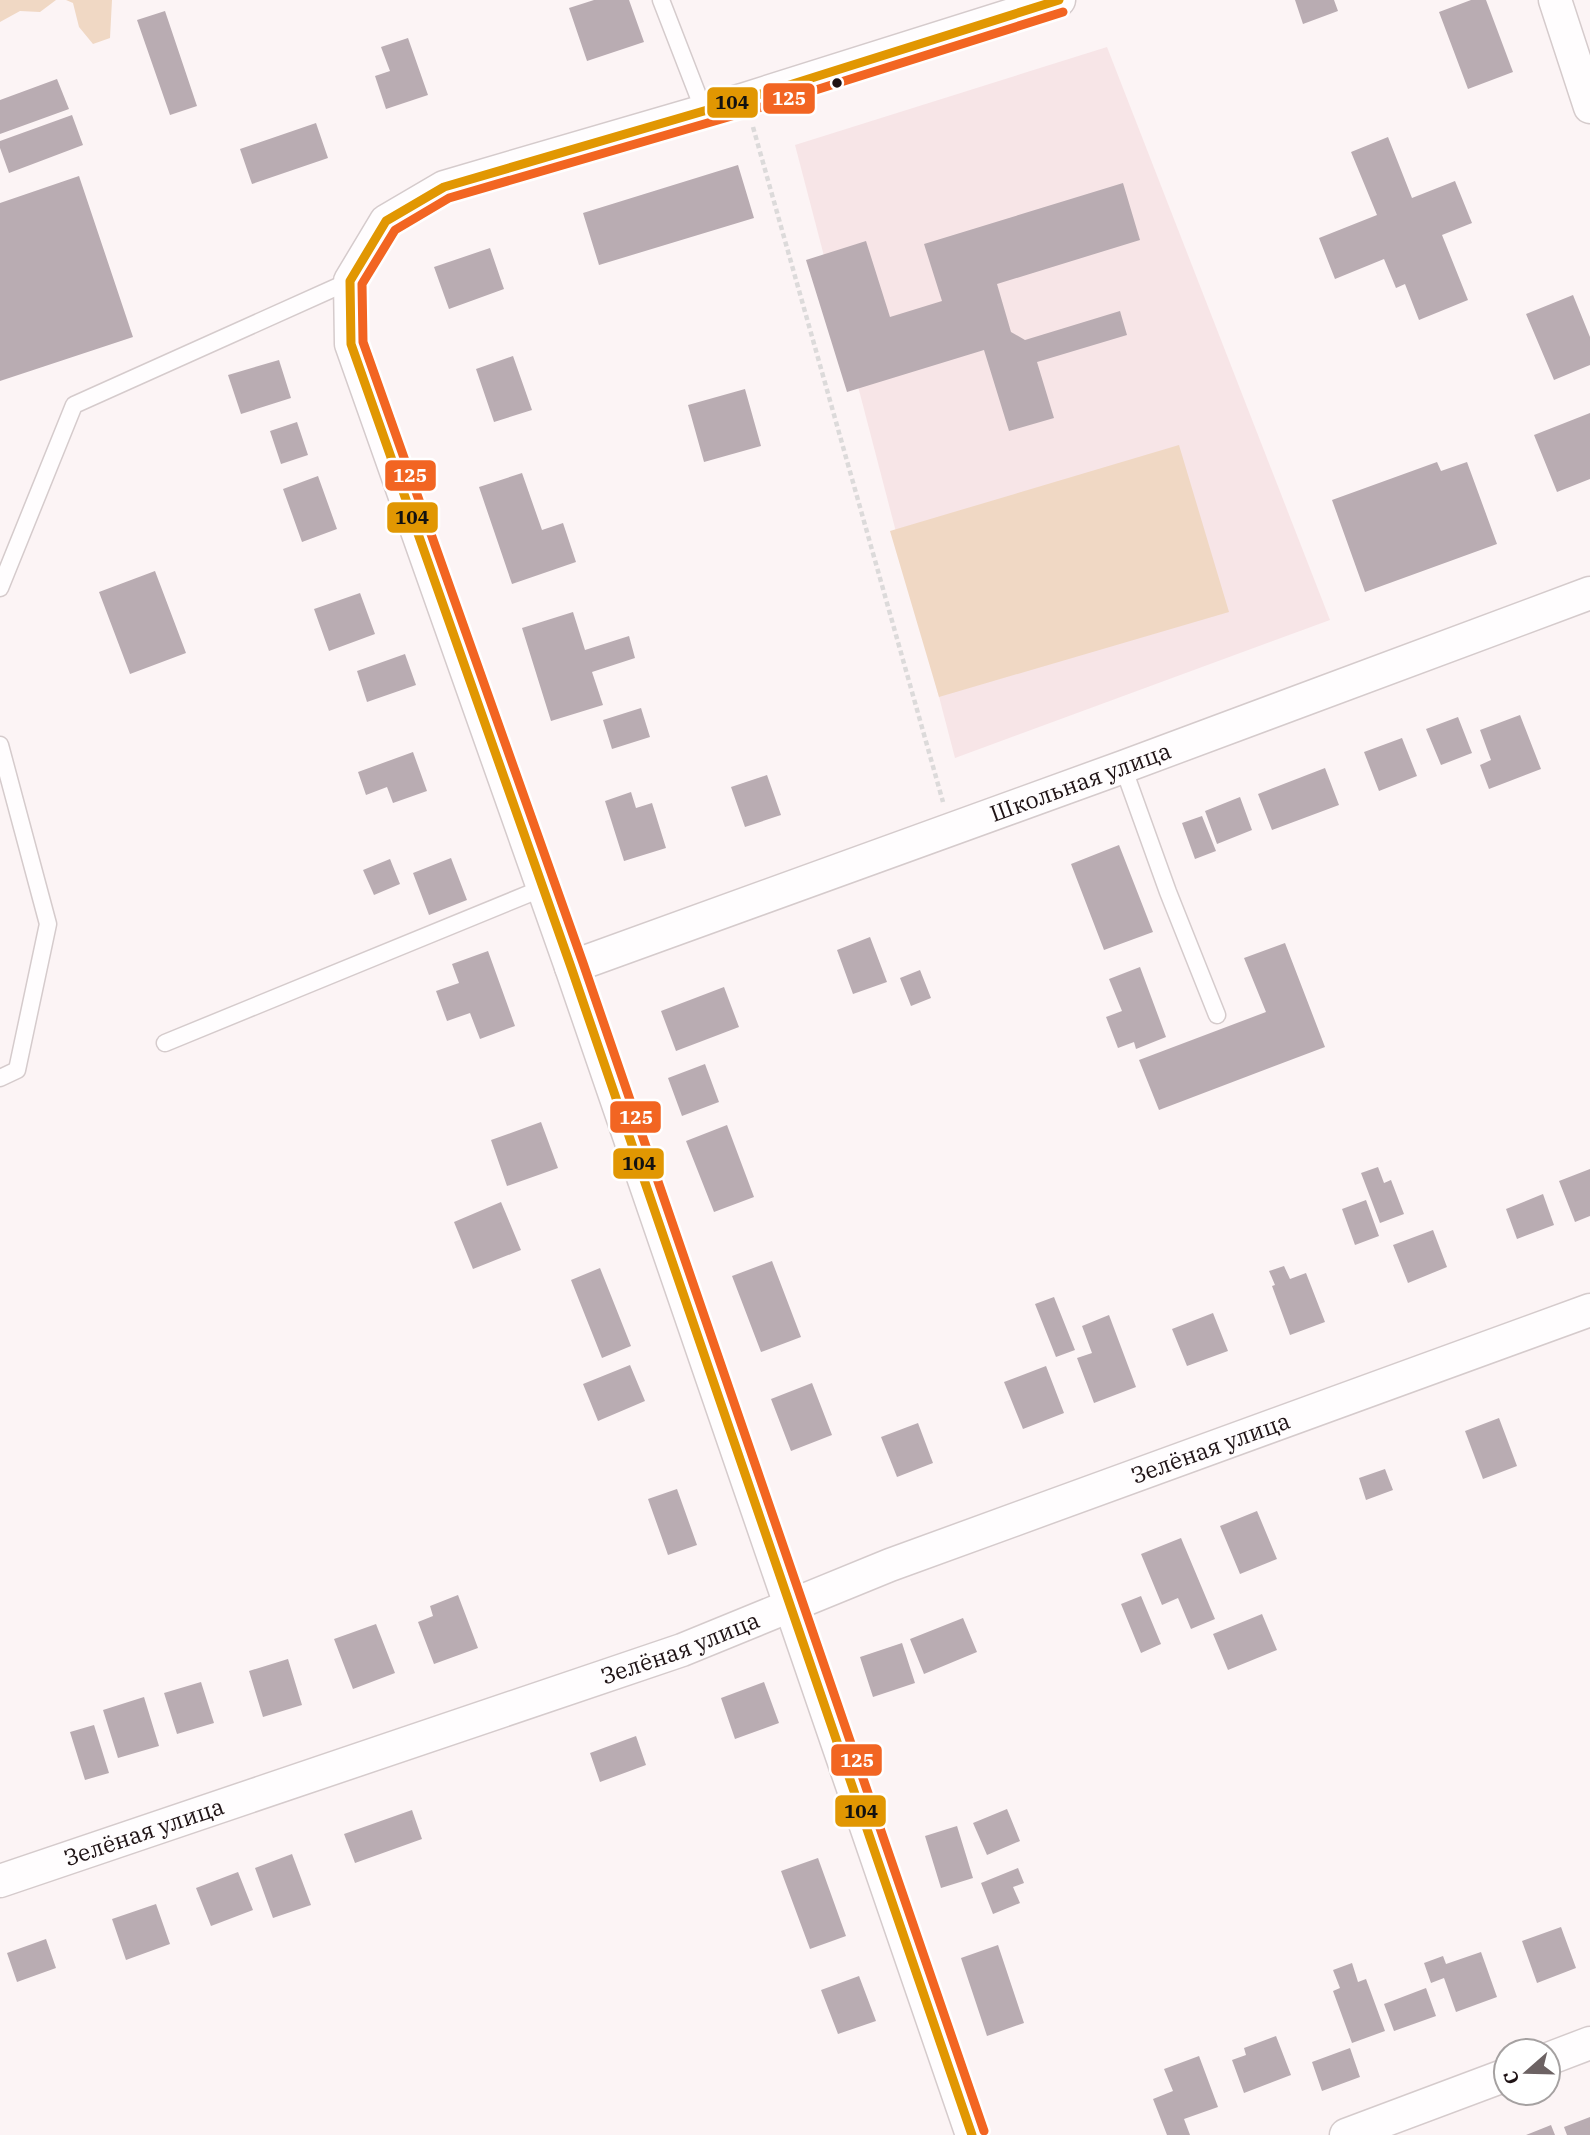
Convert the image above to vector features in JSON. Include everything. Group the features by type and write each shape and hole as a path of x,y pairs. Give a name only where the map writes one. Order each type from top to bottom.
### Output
{"street":[{"path":"972,2135 571,967 351,344 350,281 386,221 444,187 745,99 1059,0"},
{"path":"1555,0 1590,107"},
{"name":"Школьная улица","path":"571,967 1590,593"},
{"name":"Зелёная улица","path":"0,1881 682,1650 890,1565 1590,1310"},
{"path":"1562,2054 1590,2043"},
{"path":"1346,2135 1492,2080"}],"lane":[{"path":"661,0 704,111"},
{"path":"0,588 74,405 350,281"},
{"path":"0,746 48,924 17,1070 0,1078"},
{"path":"1123,766 1168,892 1217,1015"},
{"path":"165,1043 543,888"}],"path":[{"path":"745,99 950,829"}],"shaded area":[{"path":"0,0 56,0 40,12 20,11 0,22"},
{"path":"66,0 112,0 110,38 93,44 79,27 73,3"},
{"path":"1107,47 1330,620 955,758 795,145"},
{"path":"1179,445 1229,612 939,697 890,531"}],"building":[{"path":"594,0 629,0 644,42 587,61 569,8"},
{"path":"1295,0 1334,0 1338,11 1303,24"},
{"path":"1471,0 1486,0 1513,72 1468,89 1439,12"},
{"path":"165,11 197,106 170,115 137,20"},
{"path":"408,38 428,95 386,109 375,76 390,71 381,47"},
{"path":"57,79 69,109 0,134 0,100"},
{"path":"72,115 83,145 9,173 0,141"},
{"path":"316,123 328,158 252,184 240,149"},
{"path":"1388,137 1412,198 1455,181 1472,223 1442,235 1468,300 1419,320 1405,284 1396,288 1384,259 1335,279 1319,238 1377,215 1351,152"},
{"path":"738,165 754,218 599,265 583,213"},
{"path":"79,176 133,337 0,381 0,203"},
{"path":"1123,183 1140,240 997,284 1011,332 1025,340 1120,311 1127,335 1037,362 1054,418 1009,431 984,350 847,392 806,260 866,241 890,317 942,301 924,244"},
{"path":"490,248 504,289 449,309 434,267"},
{"path":"1573,295 1590,337 1590,365 1554,380 1526,314"},
{"path":"513,356 532,410 494,422 476,369"},
{"path":"279,360 291,398 241,414 228,375"},
{"path":"745,389 761,446 704,462 688,405"},
{"path":"1590,413 1590,479 1557,492 1534,435"},
{"path":"297,422 308,455 281,464 270,431"},
{"path":"1437,462 1441,471 1467,462 1497,544 1365,592 1332,500"},
{"path":"522,473 542,530 563,523 576,562 512,584 479,487"},
{"path":"318,476 337,529 302,542 283,489"},
{"path":"155,571 186,653 130,674 99,592"},
{"path":"360,593 375,634 329,651 314,609"},
{"path":"573,612 585,650 629,636 635,658 592,672 603,705 551,721 522,628"},
{"path":"405,654 416,685 367,702 357,671"},
{"path":"641,708 650,737 612,749 603,720"},
{"path":"1520,715 1541,769 1489,789 1480,765 1491,760 1480,730"},
{"path":"1458,717 1472,753 1441,765 1426,729"},
{"path":"1402,738 1417,776 1379,791 1364,752"},
{"path":"413,752 427,791 393,803 387,787 366,795 358,772"},
{"path":"1325,768 1339,805 1272,830 1258,794"},
{"path":"767,775 781,815 745,827 731,787"},
{"path":"631,792 636,808 652,803 666,848 624,861 605,801"},
{"path":"1240,797 1252,830 1217,844 1205,811"},
{"path":"1202,816 1216,851 1195,859 1182,823"},
{"path":"1119,845 1153,932 1104,950 1071,864"},
{"path":"451,858 467,900 429,915 413,873"},
{"path":"390,859 400,884 374,895 363,870"},
{"path":"870,937 887,982 853,994 837,950"},
{"path":"1285,943 1325,1047 1159,1110 1139,1060 1266,1012 1244,958"},
{"path":"488,951 515,1026 480,1039 470,1013 447,1021 436,991 459,983 452,964"},
{"path":"1140,967 1166,1037 1136,1049 1134,1042 1118,1048 1106,1017 1122,1011 1109,979"},
{"path":"920,970 931,998 911,1006 900,978"},
{"path":"724,987 739,1027 676,1051 661,1011"},
{"path":"705,1064 719,1102 682,1116 668,1078"},
{"path":"541,1122 558,1168 507,1186 491,1140"},
{"path":"727,1125 754,1197 714,1212 686,1141"},
{"path":"1378,1167 1384,1183 1391,1180 1404,1214 1380,1223 1361,1173"},
{"path":"1590,1169 1590,1216 1575,1222 1559,1181"},
{"path":"1543,1194 1554,1225 1517,1239 1506,1209"},
{"path":"1366,1200 1379,1236 1355,1245 1342,1209"},
{"path":"501,1202 521,1250 473,1269 454,1222"},
{"path":"1433,1230 1447,1267 1408,1283 1393,1245"},
{"path":"772,1261 801,1337 761,1352 732,1276"},
{"path":"1284,1266 1290,1279 1306,1273 1325,1322 1290,1335 1269,1271"},
{"path":"600,1268 631,1346 602,1358 571,1280"},
{"path":"1054,1297 1075,1350 1056,1357 1035,1304"},
{"path":"1213,1313 1228,1351 1187,1366 1172,1329"},
{"path":"1109,1315 1136,1387 1094,1403 1077,1358 1092,1353 1082,1326"},
{"path":"630,1365 645,1401 598,1421 583,1384"},
{"path":"1046,1366 1064,1413 1023,1429 1004,1382"},
{"path":"812,1383 832,1435 791,1451 771,1399"},
{"path":"1499,1418 1517,1466 1483,1479 1465,1431"},
{"path":"918,1423 933,1463 897,1477 881,1437"},
{"path":"1385,1469 1393,1490 1366,1500 1359,1478"},
{"path":"677,1489 697,1545 668,1555 648,1499"},
{"path":"1257,1511 1277,1559 1240,1574 1220,1526"},
{"path":"1181,1538 1215,1619 1191,1629 1178,1598 1162,1605 1141,1554"},
{"path":"458,1595 478,1648 434,1664 418,1622 433,1616 430,1606"},
{"path":"1141,1596 1161,1644 1141,1653 1121,1604"},
{"path":"1262,1614 1277,1650 1228,1670 1213,1634"},
{"path":"963,1618 977,1652 924,1674 910,1639"},
{"path":"376,1624 395,1673 353,1689 334,1639"},
{"path":"902,1643 915,1683 873,1697 860,1657"},
{"path":"288,1659 302,1705 263,1717 249,1671"},
{"path":"201,1682 214,1723 177,1734 164,1693"},
{"path":"764,1682 779,1723 735,1739 721,1698"},
{"path":"144,1697 159,1746 118,1758 103,1710"},
{"path":"94,1725 109,1773 85,1780 70,1732"},
{"path":"636,1736 646,1765 600,1782 590,1753"},
{"path":"1007,1809 1020,1841 987,1855 973,1823"},
{"path":"412,1810 422,1839 355,1863 344,1834"},
{"path":"957,1826 973,1878 941,1888 925,1836"},
{"path":"292,1854 311,1905 273,1918 255,1868"},
{"path":"818,1858 846,1936 810,1949 781,1871"},
{"path":"1018,1868 1024,1883 1013,1887 1020,1903 993,1914 981,1883"},
{"path":"238,1872 253,1910 211,1926 196,1888"},
{"path":"156,1904 170,1944 126,1960 112,1919"},
{"path":"1561,1927 1576,1968 1537,1983 1522,1941"},
{"path":"46,1939 56,1968 17,1982 7,1953"},
{"path":"998,1945 1024,2023 987,2036 961,1958"},
{"path":"1481,1952 1497,1997 1456,2012 1444,1978 1431,1983 1424,1963 1443,1956 1446,1964"},
{"path":"1352,1963 1358,1982 1366,1979 1385,2031 1352,2043 1333,1991 1340,1988 1333,1970"},
{"path":"859,1976 876,2021 838,2034 821,1990"},
{"path":"1426,1988 1436,2016 1394,2031 1384,2004"},
{"path":"1276,2036 1291,2075 1244,2093 1232,2060 1246,2055 1244,2048"},
{"path":"1350,2048 1360,2077 1322,2091 1312,2062"},
{"path":"1199,2056 1218,2107 1184,2119 1190,2135 1167,2135 1153,2099 1173,2091 1164,2069"},
{"path":"1590,2117 1590,2135 1567,2135 1564,2127"},
{"path":"1551,2125 1555,2135 1526,2135"}],"transit line":[{"name":"104","path":"972,2135 571,967 351,344 350,281 386,221 444,187 745,99 1059,0"},
{"name":"125","path":"984,2131 583,963 363,342 362,284 395,230 449,198 749,111 1063,12"}]}
